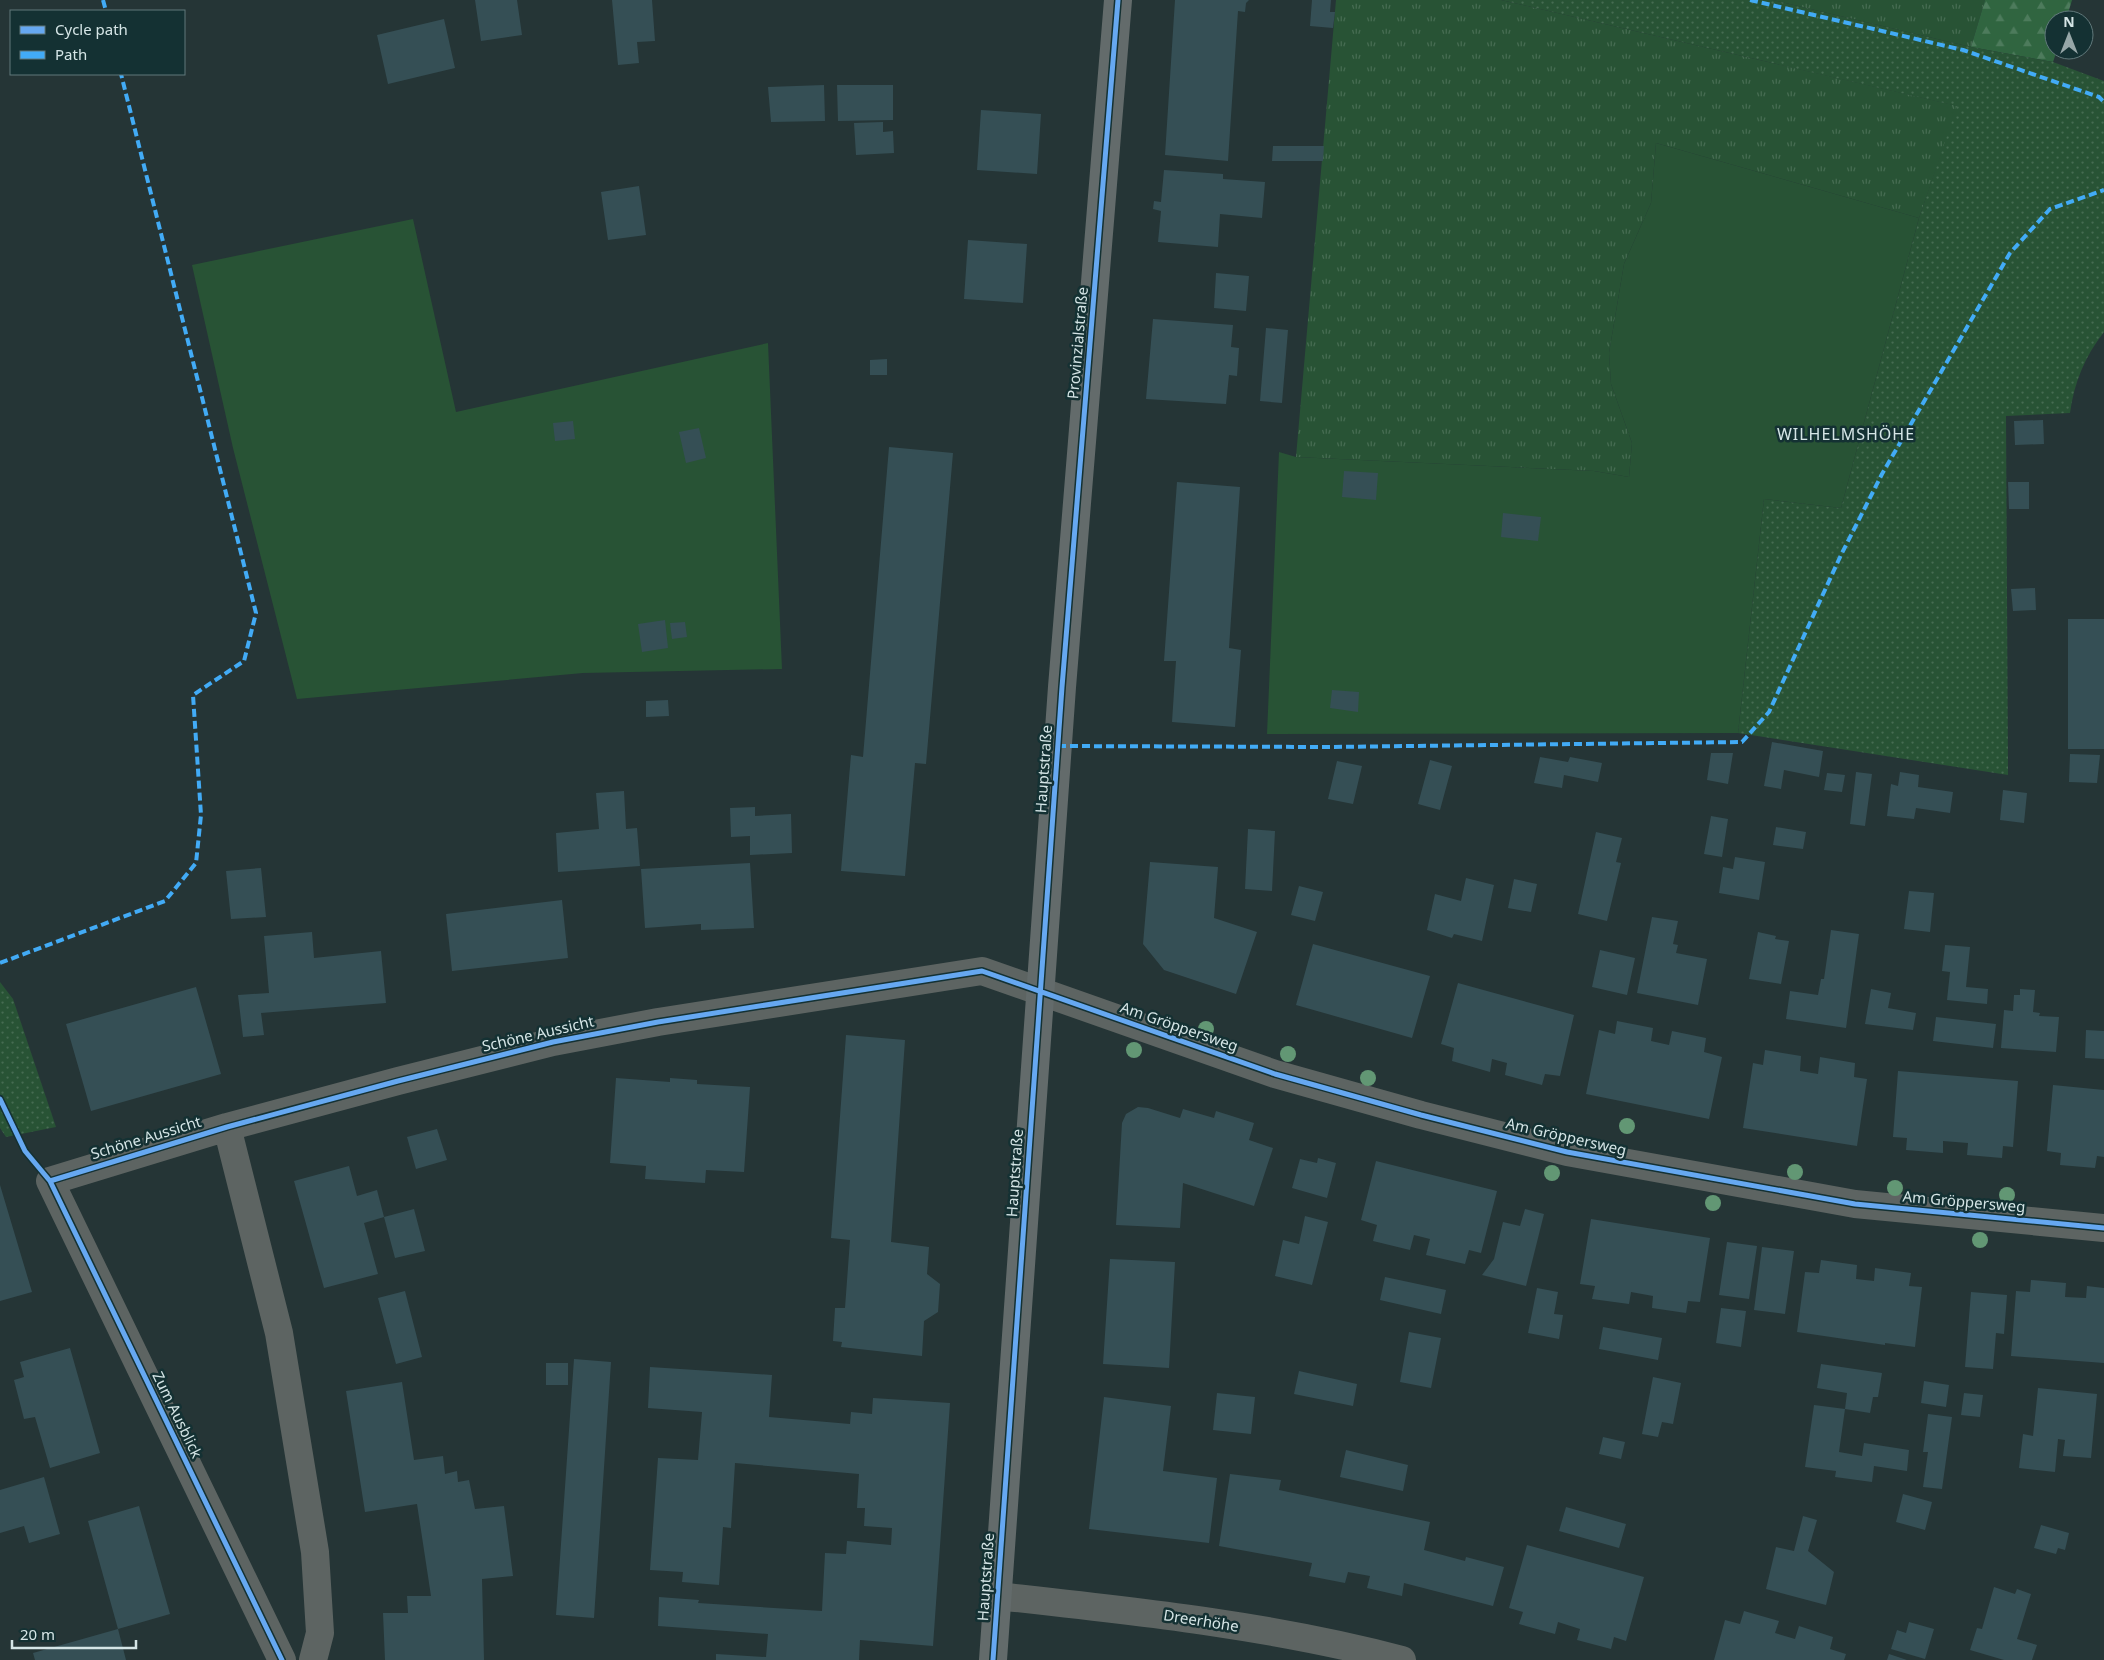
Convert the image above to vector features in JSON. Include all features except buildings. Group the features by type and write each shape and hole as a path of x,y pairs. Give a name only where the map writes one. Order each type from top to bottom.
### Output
{"main road":[{"name":"Provinzialstraße","path":"1062,688 1118,0"},
{"name":"Hauptstraße","path":"993,1660 1062,688"}],"street":[{"name":"Schöne Aussicht","path":"50,1181 227,1127 398,1080 553,1042 658,1022 982,972 1041,992"},
{"name":"Am Gröppersweg","path":"1041,992 1275,1074 1421,1115 1567,1152 1855,1204 2104,1228"},
{"path":"227,1127 280,1333 314,1543 320,1633 313,1660"},
{"name":"Zum Ausblick","path":"50,1181 282,1660"},
{"name":"Dreerhöhe","path":"998,1596 1110,1607 1194,1619 1319,1642 1402,1660"}],"green space":[{"path":"1336,0 1501,0 1958,106 1919,218 1656,143 1651,203 1624,264 1609,353 1611,384 1632,443 1629,477 1594,471 1296,457"},
{"path":"1501,0 1773,0 1971,47 2053,62 2104,81 2104,332 2081,370 2074,391 2070,413 2006,416 2008,775 1738,733 1764,499 1841,508 1919,218 1957,106"},
{"path":"1773,0 1985,0 1971,47"},
{"path":"1985,0 2072,0 2069,10 2044,10 2044,60 2054,60 2053,62 1971,47"},
{"path":"1656,143 1919,218 1841,508 1764,499 1738,733 1267,734 1279,452 1296,457 1594,471 1629,477 1632,443 1611,384 1609,353 1624,264 1651,203"},
{"path":"413,219 456,412 768,343 782,669 583,673 297,699 233,448 192,265"},
{"path":"0,982 13,999 56,1127 6,1137 0,1128"}],"marked path":[{"path":"103,0 106,10"},
{"path":"1750,0 1963,50 2099,97 2104,102"},
{"path":"0,963 165,901 196,863 201,815 193,695 244,661 256,613 121,75"},
{"path":"1058,746 1327,747 1742,742 1769,712 1841,555 1882,474 2010,253 2050,209 2104,190"}],"cycle path":[{"path":"993,1660 1062,687 1118,0"},
{"path":"50,1181 227,1127 553,1042 658,1022 982,971 1275,1074 1421,1115 1567,1152 1855,1204 2104,1228"},
{"path":"0,1099 25,1151 50,1181 282,1660"}],"district":[{"name":"WILHELMSHÖHE","path":"1846,434"}]}
